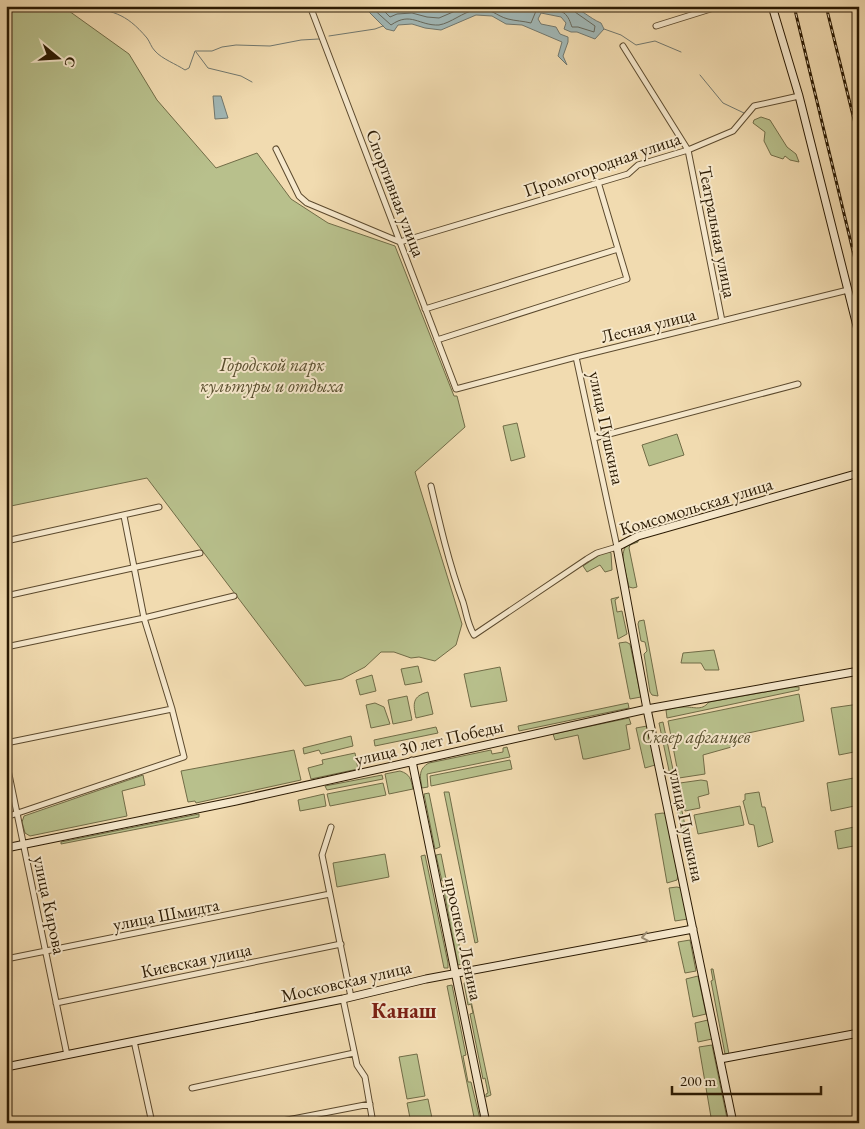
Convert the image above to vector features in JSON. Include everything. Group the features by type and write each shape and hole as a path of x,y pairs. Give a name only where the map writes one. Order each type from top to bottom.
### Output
{"street":[{"name":"Спортивная улица","path":"310,6 456,389"},
{"path":"656,26 720,6"},
{"path":"772,6 799,96 859,334"},
{"name":"Театральная улица","path":"623,46 688,150 722,321"},
{"name":"Промогородная улица","path":"400,242 628,174 638,165 688,150 733,131 754,106 799,96"},
{"path":"276,149 299,196 307,203 400,242"},
{"path":"436,340 627,279 598,182"},
{"path":"424,309 618,249"},
{"name":"Лесная улица","path":"456,389 576,357 848,290"},
{"name":"улица Пушкина","path":"576,357 733,1123"},
{"path":"594,438 798,384"},
{"name":"Комсомольская улица","path":"430,486 455,580 468,624 474,635 597,553 638,536 859,473"},
{"path":"6,542 159,507"},
{"path":"6,817 184,757 172,709 144,618 124,516"},
{"path":"6,596 200,552"},
{"path":"6,648 234,596"},
{"name":"улица 30 лет Победы","path":"6,848 236,801 412,760 647,709 859,671"},
{"path":"6,743 172,709"},
{"name":"улица Кирова","path":"6,760 67,1055"},
{"name":"проспект Ленина","path":"412,760 486,1123"},
{"path":"331,826 322,855 351,997"},
{"name":"улица Шмидта","path":"6,959 330,894"},
{"name":"Московская улица","path":"6,1067 351,997 455,973 693,929"},
{"name":"Киевская улица","path":"56,1003 341,944"},
{"path":"343,998 357,1065 365,1077 373,1123"},
{"path":"720,1059 859,1033"},
{"path":"134,1041 152,1123"},
{"path":"192,1088 354,1053"},
{"path":"272,1123 370,1104"}],"green space":[{"name":"Городской парк культуры и отдыха","path":"6,6 62,6 129,54 157,100 216,168 257,153 291,199 328,223 395,246 454,396 457,396 465,427 415,472 462,624 456,645 435,661 419,657 411,658 394,652 381,652 365,667 342,679 305,686 147,478 6,507"},
{"path":"761,117 770,120 787,147 796,154 799,162 790,160 785,156 783,159 771,155 764,141 765,132 753,123 754,120"},
{"path":"517,423 525,457 511,461 503,426"},
{"path":"677,434 684,455 649,466 642,445"},
{"path":"638,540 638,542 630,545 629,548 637,587 633,588 629,587 623,554 627,545"},
{"path":"607,550 611,553 612,570 605,572 600,565 587,572 583,566"},
{"path":"619,597 615,600 617,612 622,611 627,634 618,639 611,599"},
{"path":"644,620 658,696 652,695 650,692 644,654 647,651 645,642 641,641 638,624 639,621"},
{"path":"626,642 630,644 641,697 630,699 619,643"},
{"path":"714,650 719,670 705,670 701,663 681,663 683,653"},
{"path":"418,666 422,682 405,685 401,669"},
{"path":"500,667 507,701 471,707 464,674"},
{"path":"372,675 376,691 360,695 356,680"},
{"path":"799,687 799,690 667,718 666,710 680,707 700,708 709,702"},
{"path":"428,692 433,714 416,718 414,709 416,698"},
{"name":"Сквер афганцев","path":"799,694 804,721 739,735 734,739 735,746 703,755 705,774 679,778 668,721"},
{"path":"407,696 412,720 393,724 388,700"},
{"path":"375,703 384,707 390,724 371,728 366,705"},
{"path":"628,703 629,708 519,731 518,726"},
{"path":"859,704 859,751 839,755 831,708"},
{"path":"629,718 631,724 626,725 630,749 586,759 583,759 578,735 555,740 553,734"},
{"path":"663,722 675,779 671,780 659,723"},
{"path":"647,726 655,765 645,768 636,728"},
{"path":"436,727 438,733 375,746 374,740"},
{"path":"351,736 353,746 321,754 319,750 304,754 303,748"},
{"path":"507,747 510,757 427,774 428,787 422,788 421,771 429,763 491,750 492,754 503,752 503,748"},
{"path":"294,750 301,780 196,803 195,801 188,802 181,771"},
{"path":"355,753 358,769 311,779 308,768 323,764 322,760"},
{"path":"510,760 512,769 431,786 430,776"},
{"path":"400,771 410,777 413,789 389,794 385,774"},
{"path":"143,775 145,785 122,791 127,816 30,836 25,833 22,822 24,816"},
{"path":"382,775 383,779 327,790 325,786"},
{"path":"859,777 859,805 831,811 827,783"},
{"path":"707,781 709,794 698,797 700,808 685,811 680,783"},
{"path":"676,782 696,879 692,880 672,784"},
{"path":"383,783 386,795 330,806 327,794"},
{"path":"444,792 449,792 478,942 475,943"},
{"path":"759,792 762,807 765,807 773,842 758,847 754,825 749,824 743,801 745,800 745,794"},
{"path":"429,793 440,847 435,849 424,794"},
{"path":"324,794 326,806 300,811 298,800"},
{"path":"740,806 744,825 698,834 694,815"},
{"path":"199,814 199,817 61,844 61,842"},
{"path":"655,814 666,814 678,876 677,880 667,883"},
{"path":"859,826 859,845 838,849 835,831"},
{"path":"385,854 389,877 337,887 333,863"},
{"path":"441,854 463,964 458,965 443,886 445,885 444,880 442,881 436,855"},
{"path":"425,855 448,968 444,968 421,856"},
{"path":"669,888 681,888 688,919 675,921"},
{"path":"690,940 696,971 685,973 678,942"},
{"path":"711,969 713,969 729,1054 725,1054 711,981 713,980"},
{"path":"698,976 706,1014 693,1017 686,979"},
{"path":"467,982 491,1095 486,1097 488,1093 485,1078 483,1079 470,1014 473,1013 471,1004 468,1005 464,983"},
{"path":"452,985 466,1055 463,1056 468,1082 471,1082 480,1119 475,1122 447,986"},
{"path":"708,1020 712,1039 698,1042 695,1023"},
{"path":"712,1045 728,1123 712,1123 699,1047"},
{"path":"417,1054 425,1096 407,1099 399,1057"},
{"path":"428,1099 433,1123 411,1123 407,1103"}],"water":[{"path":"363,6 569,6 578,9 601,23 604,29 595,39 564,29 566,23 561,17 541,13 538,19 541,24 556,27 560,34 568,37 563,56 567,65 558,56 562,42 522,25 506,24 492,16 476,15 441,30 412,24 398,25 394,31 386,29"},
{"path":"213,96 221,96 228,118 215,119"}],"waterway":[{"path":"81,6 110,11 125,18 139,29 158,54 185,70 189,68 195,51 212,51 236,45 270,46 301,40 319,39"},
{"path":"329,36 383,26"},
{"path":"604,29 621,35 636,45 655,41 681,52"},
{"path":"196,52 208,68 241,76 252,82"},
{"path":"700,75 723,103 744,113"}],"railway":[{"path":"794,6 859,276"},
{"path":"826,6 859,140"}],"district":[{"name":"Канаш","path":"404,1010"}]}
